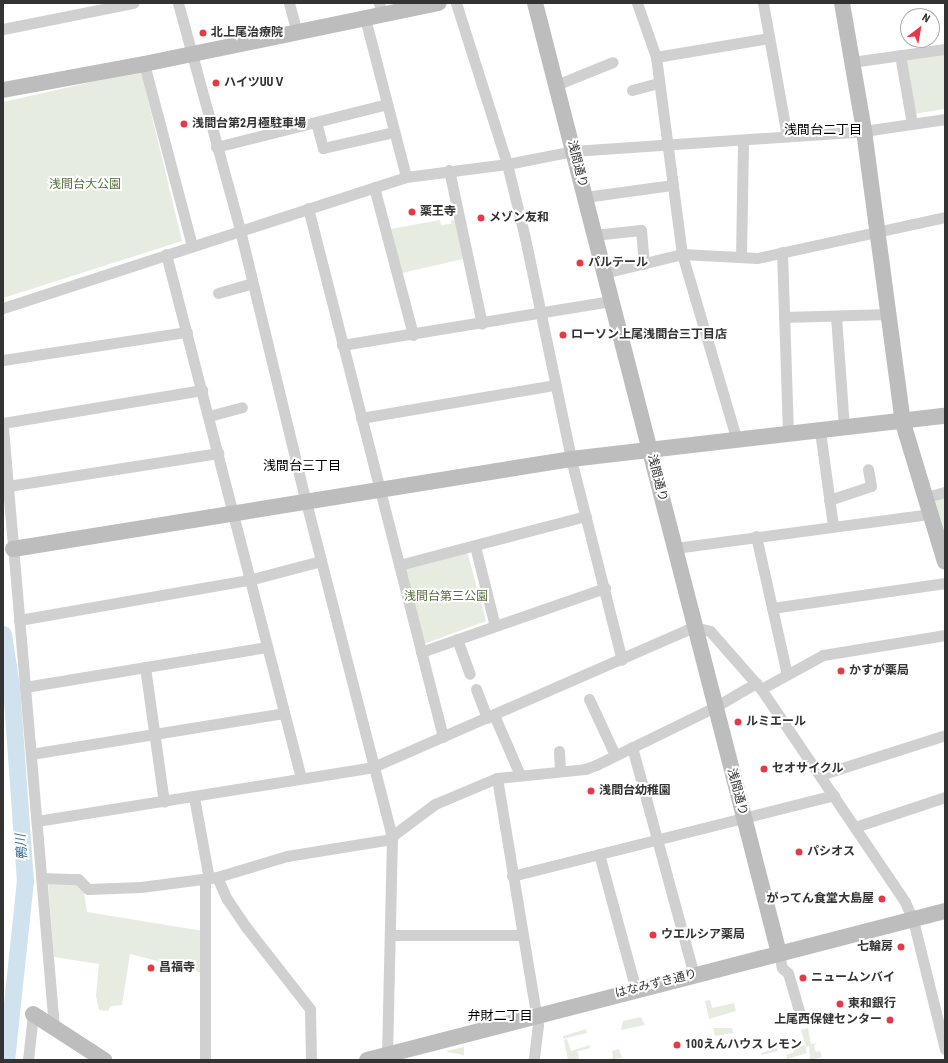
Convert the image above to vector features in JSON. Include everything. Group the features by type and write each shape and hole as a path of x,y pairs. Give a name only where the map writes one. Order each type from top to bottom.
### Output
{"street":[{"path":"3,29 133,3"},
{"path":"178,3 216,147 240,230 306,502 392,837 387,1058"},
{"path":"289,3 297,32"},
{"path":"3,90 144,64 365,18 380,9 439,3"},
{"path":"456,3 507,164 571,459 605,588 622,660"},
{"name":"浅間通り","path":"535,3 694,627 779,953"},
{"path":"638,3 656,57 682,254 737,441"},
{"path":"763,3 768,38 787,136"},
{"path":"842,3 864,131 903,423 945,562"},
{"path":"365,18 406,176"},
{"path":"656,57 768,38"},
{"path":"852,62 945,49"},
{"path":"900,55 912,124"},
{"path":"556,85 613,62"},
{"path":"144,64 192,246"},
{"path":"632,90 659,83"},
{"path":"216,147 387,104"},
{"path":"3,308 406,176 507,164 573,151 864,131 945,119"},
{"path":"316,122 323,148 394,132"},
{"path":"741,257 743,140"},
{"path":"450,170 482,324"},
{"path":"585,197 673,185"},
{"path":"374,187 413,334"},
{"path":"308,208 443,737"},
{"path":"604,274 682,254 757,258 878,230 945,217"},
{"path":"594,235 641,230 644,264"},
{"path":"782,252 788,434"},
{"path":"166,254 209,416 249,580 301,778"},
{"path":"218,293 252,283"},
{"path":"342,346 482,324 612,301"},
{"path":"784,317 889,314"},
{"path":"836,316 844,428"},
{"path":"3,360 187,332"},
{"path":"361,418 554,385"},
{"path":"3,423 202,390"},
{"path":"209,416 242,407"},
{"path":"8,549 571,459 788,434 903,423 945,416"},
{"path":"3,428 8,486 8,549 19,620 54,1028"},
{"path":"820,431 833,526"},
{"path":"8,486 218,453"},
{"path":"829,500 871,486 868,469"},
{"path":"926,497 945,492"},
{"path":"675,548 930,514"},
{"path":"399,565 586,516"},
{"path":"756,536 787,675"},
{"path":"474,546 495,626"},
{"path":"19,620 249,580 321,561"},
{"path":"772,608 945,583"},
{"path":"421,652 605,588"},
{"path":"37,821 164,802 373,767 622,660 694,627 710,631 758,686 834,795 905,902 913,920 942,1021 945,1049"},
{"path":"42,878 78,879 88,889 141,887 211,878 287,856 392,837 435,804 497,778 585,769 758,686 787,675 824,655 945,635"},
{"path":"457,639 470,674"},
{"path":"25,687 267,647"},
{"path":"145,667 164,802"},
{"path":"476,689 520,775"},
{"path":"590,698 615,755"},
{"path":"31,754 284,713"},
{"path":"820,775 945,735"},
{"path":"632,747 694,975"},
{"path":"559,751 560,771"},
{"path":"497,778 521,935 536,1015 538,1039 534,1060"},
{"path":"512,876 834,795"},
{"path":"194,797 211,878 205,1060"},
{"path":"855,827 945,797"},
{"path":"599,854 636,990"},
{"path":"211,878 246,927 310,1009 311,1060"},
{"name":"はなみずき通り","path":"367,1060 387,1058 536,1015 945,911"},
{"path":"390,936 521,935"},
{"path":"779,953 782,968 788,973 800,1014"},
{"path":"28,1060 33,1014 104,1060"}],"green space":[{"path":"945,54 945,109 914,114 904,59"},
{"name":"浅間台大公園","path":"141,71 182,241 3,298 3,102"},
{"path":"440,220 441,225 451,224 451,220 455,220 463,259 402,273 391,229"},
{"path":"945,497 945,540 933,499"},
{"name":"浅間台第三公園","path":"467,551 486,621 424,644 403,567"},
{"path":"48,882 76,882 84,892 87,912 203,931 203,973 130,954 122,1005 111,1006 108,1011 99,1010 96,996 99,964 54,957"},
{"path":"710,1000 712,1008 734,1003 736,1011 709,1019 705,1001"},
{"path":"641,1017 645,1025 621,1030 623,1021"},
{"path":"713,1028 732,1028 733,1033 715,1036"},
{"path":"808,1028 811,1044 817,1043 814,1046 816,1052 820,1051 822,1057 810,1060 809,1046 806,1047 801,1030"},
{"path":"586,1029 587,1033 563,1039 563,1036"},
{"path":"567,1039 571,1051 590,1045 590,1048 575,1052 578,1052 579,1060 568,1060 564,1040"},
{"path":"773,1039 778,1051 761,1055 761,1053 771,1050 774,1045"},
{"path":"805,1045 807,1053 787,1059 786,1055 794,1052 793,1049"},
{"path":"464,1047 464,1055 447,1052 447,1051"},
{"path":"619,1049 622,1058 606,1060 613,1058 612,1051"}],"waterway":[{"name":"鴨川","path":"3,634 11,686 25,880 6,1060"}],"place":[{"name":"北上尾治療院","path":"203,33"},
{"name":"ハイツUUⅤ","path":"216,83"},
{"name":"浅間台第2月極駐車場","path":"184,124"},
{"name":"薬王寺","path":"412,212"},
{"name":"メゾン友和","path":"481,218"},
{"name":"パルテール","path":"580,263"},
{"name":"ローソン上尾浅間台三丁目店","path":"563,335"},
{"name":"かすが薬局","path":"841,671"},
{"name":"ルミエール","path":"738,722"},
{"name":"セオサイクル","path":"764,769"},
{"name":"浅間台幼稚園","path":"591,791"},
{"name":"パシオス","path":"799,852"},
{"name":"がってん食堂大島屋","path":"882,899"},
{"name":"ウエルシア薬局","path":"653,935"},
{"name":"七輪房","path":"901,947"},
{"name":"昌福寺","path":"151,968"},
{"name":"ニュームンバイ","path":"803,978"},
{"name":"東和銀行","path":"840,1004"},
{"name":"上尾西保健センター","path":"890,1020"},
{"name":"100えんハウス レモン","path":"677,1045"}],"district":[{"name":"浅間台二丁目","path":"823,130"},
{"name":"浅間台三丁目","path":"302,466"},
{"name":"弁財二丁目","path":"500,1016"}]}
